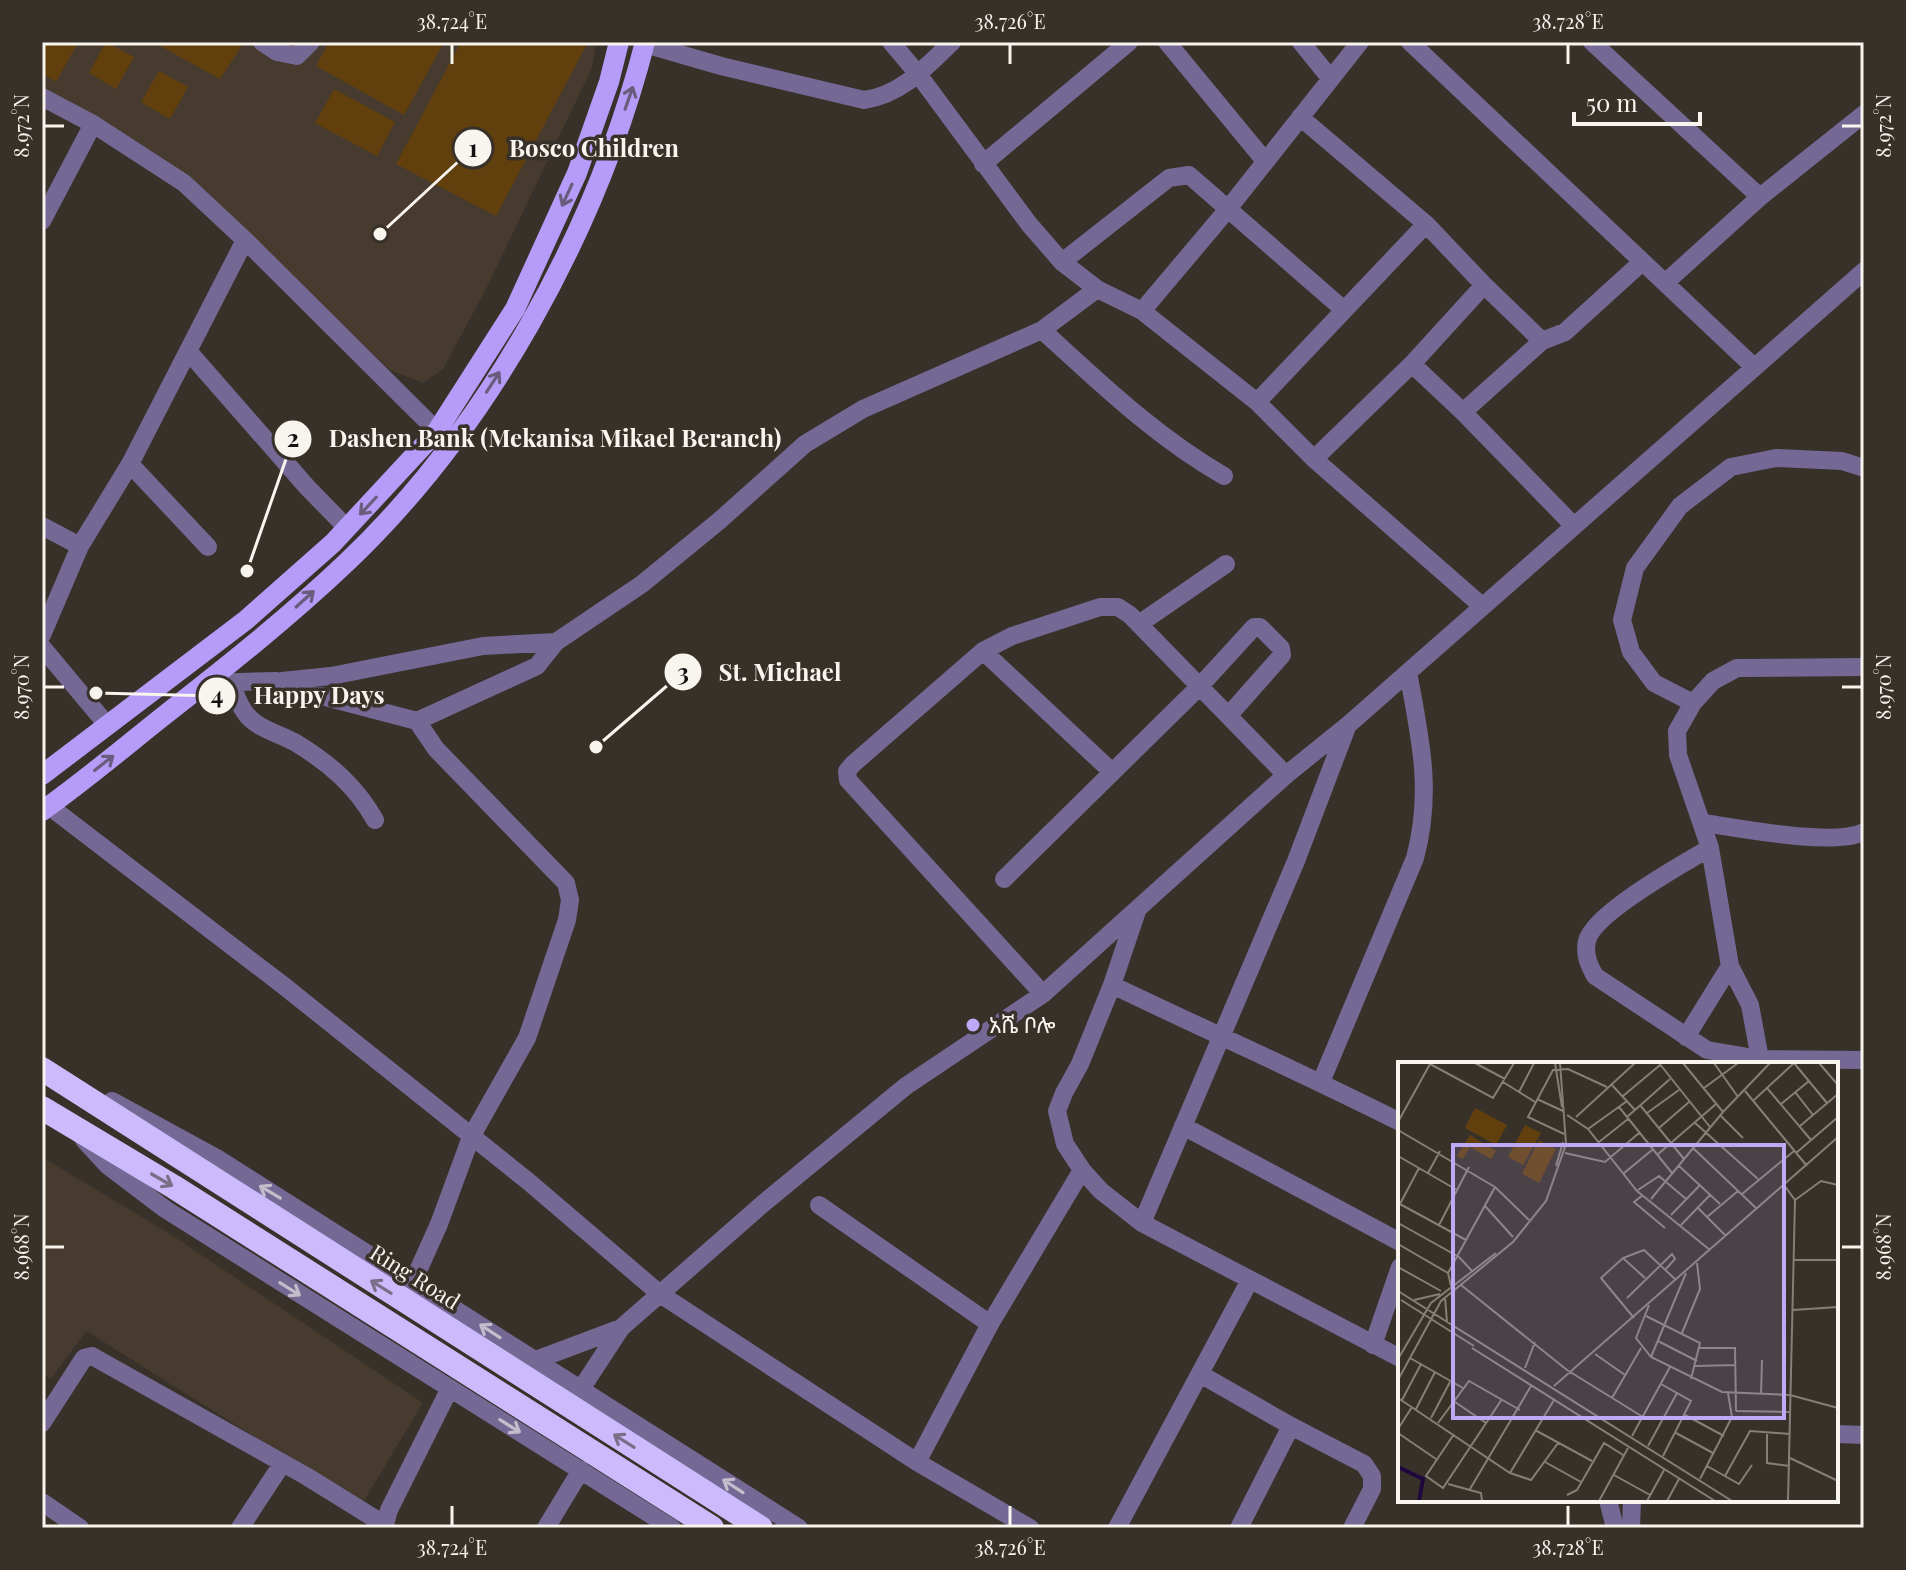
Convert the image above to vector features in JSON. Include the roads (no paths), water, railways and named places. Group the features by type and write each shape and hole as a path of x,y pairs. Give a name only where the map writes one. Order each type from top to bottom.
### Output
{"highway":[{"name":"Ring Road","path":"42,1069 761,1528"},
{"path":"42,1108 187,1195 712,1528"}],"main road":[{"path":"42,775 246,620 347,528 437,431 515,309 577,173 609,82 619,42"},
{"path":"46,809 272,630 349,560 412,493 473,414 535,319 599,182 633,88 645,43"},
{"path":"394,478 412,493"}],"street":[{"path":"262,42 277,52 297,56 311,42"},
{"path":"891,42 1062,262 1097,289 1142,311 1257,402 1314,459 1482,606"},
{"path":"645,43 721,66 864,100 894,91 918,74 952,42"},
{"path":"983,164 1129,42"},
{"path":"1301,42 1330,78"},
{"path":"1142,311 1228,209 1360,42"},
{"path":"1410,42 1753,366"},
{"path":"1592,42 1760,197"},
{"path":"1179,46 1265,161"},
{"path":"42,97 93,124 184,183 437,431"},
{"path":"1666,282 1760,197 1864,114"},
{"path":"1300,117 1426,224 1542,341"},
{"path":"42,221 93,124"},
{"path":"1062,262 1169,178 1189,175 1344,310"},
{"path":"1257,402 1426,224"},
{"path":"42,635 80,546 130,464 245,240"},
{"path":"1463,412 1542,341 1565,332 1642,262"},
{"path":"581,1389 621,1328 765,1202 906,1086 1043,994 1286,775 1348,725 1864,271"},
{"path":"1314,459 1412,364 1484,285"},
{"path":"276,681 417,721 537,666 556,642 642,584 805,444 863,409 912,385 1042,330 1097,289"},
{"path":"1042,330 1138,417 1224,476"},
{"path":"188,351 347,528"},
{"path":"1412,364 1573,525"},
{"path":"1693,703 1654,683 1631,652 1622,620 1635,568 1680,506 1731,467 1776,458 1842,461 1864,468"},
{"path":"130,464 208,547"},
{"path":"42,526 80,546"},
{"path":"1139,624 1226,564"},
{"path":"1043,994 848,780 847,771 853,764 983,651 1012,636 1100,607 1118,607 1139,624 1286,775"},
{"path":"1004,879 1200,686 1254,627 1260,627 1281,648 1282,655 1229,715"},
{"path":"206,683 331,676 483,646 556,642"},
{"path":"42,647 108,726"},
{"path":"983,651 1111,771"},
{"path":"1760,1059 1750,1005 1730,966 1710,848 1678,755 1677,731 1693,703 1713,681 1737,668 1864,667"},
{"path":"1321,1082 1415,858 1423,827 1425,762 1408,672"},
{"path":"231,683 245,713 261,727 319,758 348,782 375,820"},
{"path":"413,1282 439,1224 471,1137 527,1038 567,920 570,900 566,883 436,749 417,721"},
{"path":"1142,1223 1296,861 1348,725"},
{"path":"46,809 272,976 660,1294 917,1462 1030,1528"},
{"path":"1703,823 1794,836 1854,837 1864,832"},
{"path":"1710,848 1604,916 1587,938 1586,958 1595,976 1707,1050 1760,1059 1864,1060"},
{"path":"1138,909 1112,985 1057,1111 1065,1144 1101,1191 1142,1223 1398,1357"},
{"path":"1686,1037 1730,966"},
{"path":"1112,985 1398,1121"},
{"path":"63,1082 98,1094 220,1160 799,1528"},
{"path":"71,1126 107,1165 165,1209 672,1528"},
{"path":"1183,1126 1398,1241"},
{"path":"917,1462 990,1324 1082,1170"},
{"path":"819,1205 990,1324"},
{"path":"1373,1345 1398,1274"},
{"path":"1117,1528 1250,1280"},
{"path":"536,1360 621,1328"},
{"path":"42,1423 50,1394 84,1358 92,1356 282,1464 384,1527 389,1510 450,1388"},
{"path":"1200,1374 1364,1464 1372,1476 1372,1489 1352,1528"},
{"path":"1239,1528 1291,1426"},
{"path":"1838,1434 1864,1435"},
{"path":"240,1528 282,1464"},
{"path":"546,1528 581,1470"},
{"path":"42,1502 80,1528"},
{"path":"1608,1502 1615,1528"},
{"path":"1631,1528 1632,1502"}],"place":[{"name":"Bosco Children","path":"380,234"},
{"name":"Dashen Bank (Mekanisa Mikael Beranch)","path":"247,571"},
{"name":"Happy Days","path":"96,693"},
{"name":"St. Michael","path":"596,747"},
{"name":"አሼ ቦሎ","path":"973,1025"}]}
